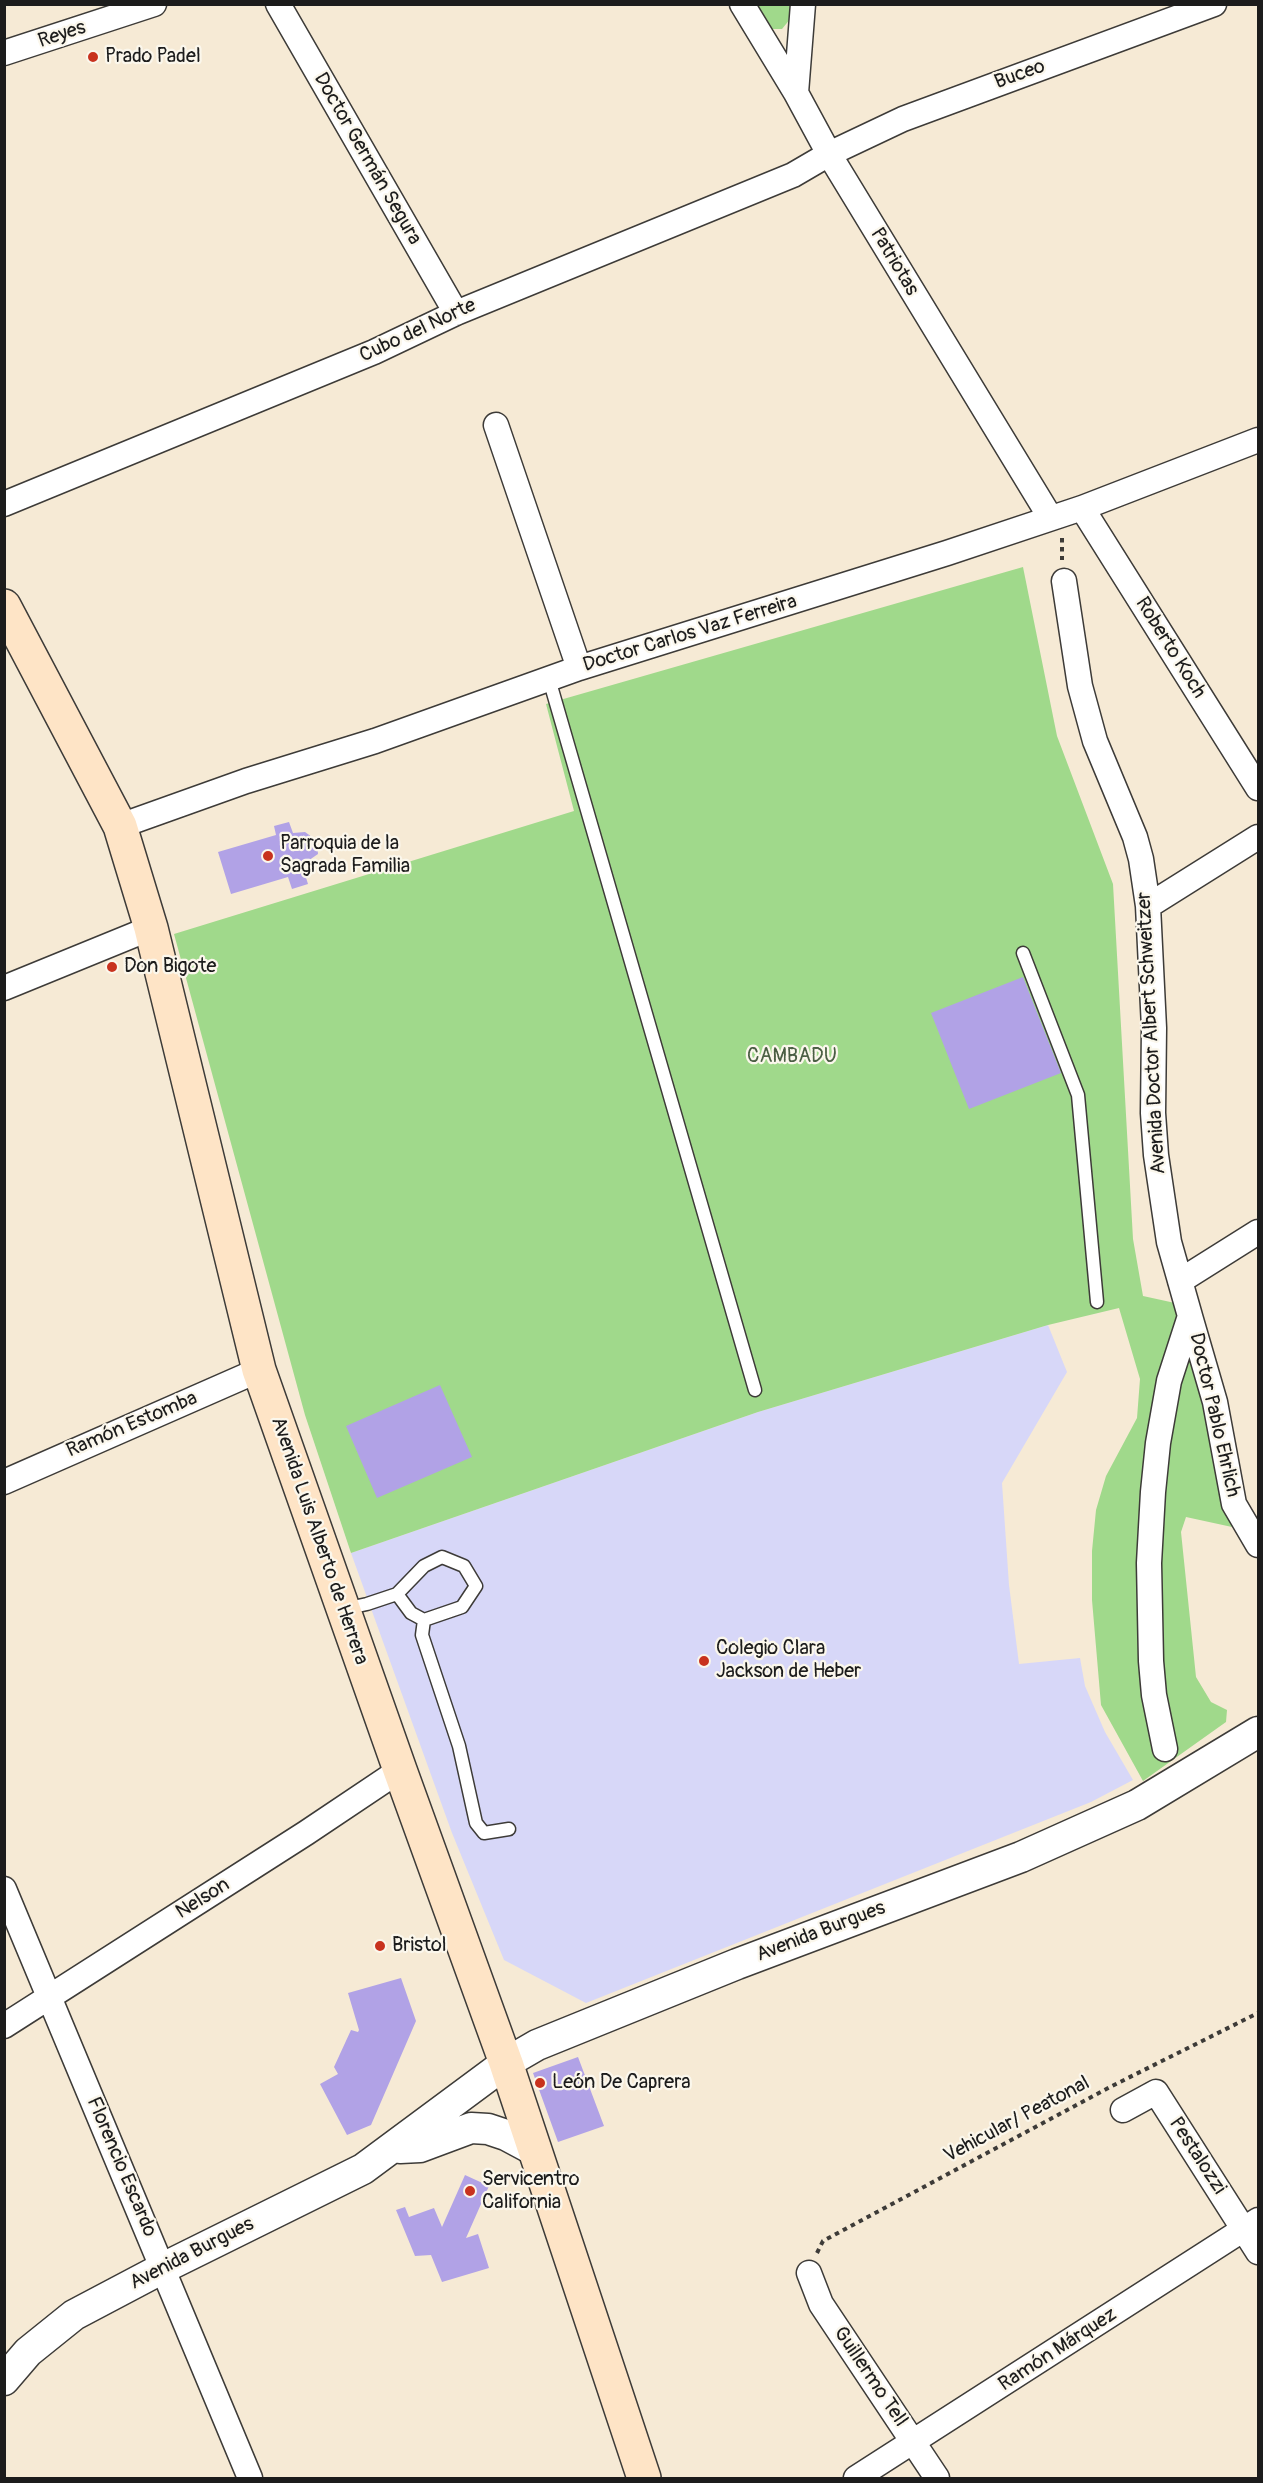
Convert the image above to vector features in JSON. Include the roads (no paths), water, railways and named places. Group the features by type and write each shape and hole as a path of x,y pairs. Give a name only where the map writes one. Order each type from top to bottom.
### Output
{"main road":[{"name":"Avenida Luis Alberto de Herrera","path":"4,606 120,826 151,928 259,1370 506,2063 644,2478"}],"street":[{"name":"Reyes","path":"4,53 124,9 154,4"},
{"name":"Doctor Germán Segura","path":"278,4 456,313"},
{"name":"Patriotas","path":"742,4 796,93 829,154 1050,517"},
{"path":"796,93 803,4"},
{"name":"Buceo","path":"829,154 903,118 1214,4"},
{"name":"Cubo del Norte","path":"4,504 374,352 456,313 793,175 829,154"},
{"path":"496,425 579,668"},
{"name":"Doctor Carlos Vaz Ferreira","path":"120,826 246,781 375,741 579,668 947,554 1050,517 1082,508 1258,440"},
{"name":"Roberto Koch","path":"1082,508 1258,788"},
{"name":"Avenida Doctor Albert Schweitzer","path":"1064,581 1080,686 1095,741 1136,837 1148,906 1154,1028 1153,1113 1156,1155 1169,1242 1190,1316"},
{"path":"1148,906 1258,837"},
{"path":"4,988 151,928"},
{"path":"1180,1281 1258,1232"},
{"path":"1165,1749 1150,1661 1149,1563 1153,1492 1158,1443 1169,1381 1190,1316"},
{"name":"Doctor Pablo Ehrlich","path":"1190,1316 1215,1402 1234,1504 1258,1545"},
{"name":"Ramón Estomba","path":"4,1482 259,1370"},
{"name":"Avenida Burgues","path":"4,2380 28,2352 66,2320 163,2268 363,2169 506,2063 537,2045 737,1964 1021,1857 1137,1805 1258,1732"},
{"name":"Nelson","path":"4,2026 306,1833 400,1770"},
{"name":"Florencio Escardo","path":"4,1889 250,2478"},
{"name":"Pestalozzi","path":"1123,2110 1156,2092 1252,2225 1258,2252"},
{"name":"Avenida Burgues","path":"394,2148 420,2147 471,2128 497,2132 534,2150"},
{"name":"Ramón Márquez","path":"856,2478 1252,2225"},
{"name":"Guillermo Tell","path":"809,2273 821,2304 937,2478"}],"lane":[{"path":"549,679 755,1390"},
{"path":"1023,953 1078,1095 1097,1302"},
{"path":"343,1609 397,1594 424,1566 442,1557 464,1566 476,1586 462,1607 424,1620"},
{"path":"397,1594 411,1612 424,1620"},
{"path":"424,1620 422,1635 459,1746 476,1823 484,1833 509,1829"}],"place":[{"name":"Prado Padel","path":"93,57"},
{"name":"Parroquia de la Sagrada Familia","path":"268,856"},
{"name":"Don Bigote","path":"112,967"},
{"name":"Colegio Clara Jackson de Heber","path":"704,1661"},
{"name":"Bristol","path":"380,1946"},
{"name":"León De Caprera","path":"540,2083"},
{"name":"Servicentro California","path":"470,2191"}],"park label":[{"name":"CAMBADU","path":"792,1057"}]}
